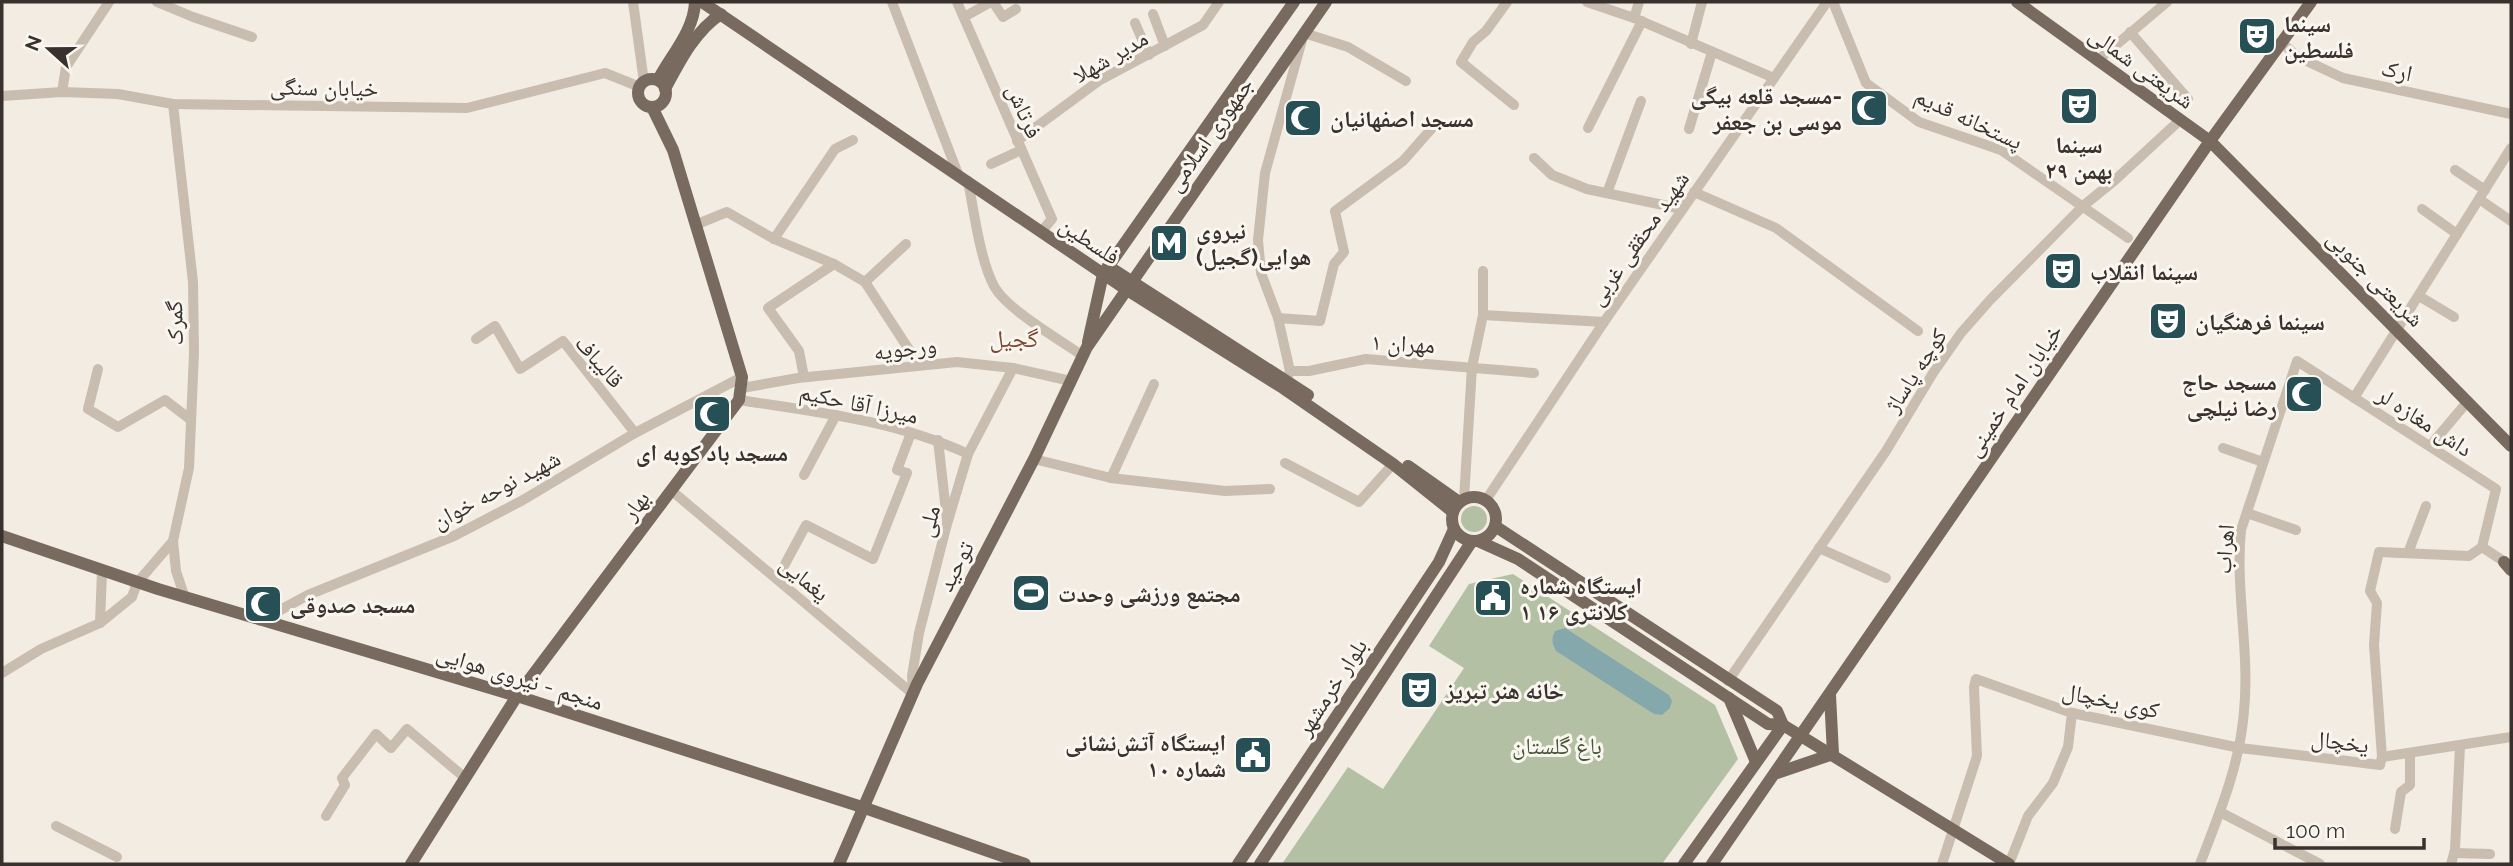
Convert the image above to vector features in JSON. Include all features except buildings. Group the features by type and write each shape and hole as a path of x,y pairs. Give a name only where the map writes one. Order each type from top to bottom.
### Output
{"main road":[{"path":"695,2 695,12 687,32 669,59 663,89 668,136 741,388"},
{"name":"فلسطین","path":"702,2 1041,232 1287,380 1459,504"},
{"name":"جمهوری اسلامی","path":"1106,270 1294,2"},
{"name":"جمهوری اسلامی","path":"1085,352 1326,2"},
{"name":"شریعتی شمالی","path":"2017,2 2210,141"},
{"name":"خیابان امام خمینی","path":"1713,864 2210,141 2311,2"},
{"path":"652,107 696,37 707,23 721,14"},
{"path":"663,89 651,79 642,84 640,100 652,107 668,136"},
{"name":"شریعتی جنوبی","path":"2210,141 2511,446"},
{"path":"1085,352 1106,270"},
{"name":"توحید","path":"839,864 913,694 1034,459 1085,352"},
{"name":"فلسطین","path":"1287,380 1394,464 1459,504"},
{"name":"بهار","path":"411,864 517,696 672,491 741,388"},
{"path":"1475,541 1488,536 1495,526 1494,509 1486,500 1475,496 1459,504 1454,529 1462,537 1518,559 1768,724 1783,725 1833,754 2009,864"},
{"path":"1495,526 1777,712 1783,725"},
{"name":"بلوار خرمشهر","path":"1238,864 1439,562 1454,529"},
{"name":"منجم - نیروی هوایی","path":"2,536 137,583 517,696 865,808 1025,864"},
{"name":"بلوار خرمشهر","path":"1260,864 1475,541"},
{"path":"1365,675 1378,684"},
{"path":"1830,695 1833,754"},
{"path":"1729,697 1756,762"},
{"path":"1684,864 1783,725"},
{"path":"1776,773 1833,754"}],"street":[{"path":"62,92 66,67 109,2"},
{"path":"158,2 193,18 252,37"},
{"path":"633,2 642,84"},
{"path":"892,2 963,178 994,287 1008,303 1085,352"},
{"name":"فرتاش","path":"957,2 1052,219 1041,232"},
{"path":"964,17 992,2 1003,17 1016,9"},
{"name":"مدیر شهلا","path":"991,164 1100,80 1203,25 1219,2"},
{"path":"1507,2 1486,31 1473,42 1461,62 1514,106"},
{"path":"1587,2 1638,19 1774,78"},
{"path":"1588,128 1638,19 1639,2"},
{"path":"1691,44 1702,2"},
{"name":"شهید محققی غربی","path":"1486,500 1604,321 1827,2"},
{"name":"پستخانه قدیم","path":"1833,2 1866,83 1919,122 2000,150 2128,239"},
{"path":"2097,61 2163,3"},
{"path":"1153,14 1165,46"},
{"path":"1135,23 1149,55"},
{"path":"2130,32 2188,99"},
{"path":"1287,380 1278,318 1261,272 1259,216 1265,173 1304,33 1348,47 1406,81"},
{"name":"ارک","path":"2283,43 2298,57 2343,78 2511,114"},
{"path":"1689,129 1712,52"},
{"name":"خیابان سنگی","path":"2,96 62,92 118,94 173,104 467,108 605,72 642,84"},
{"path":"1607,193 1641,102"},
{"name":"گمرک","path":"173,104 193,282 194,353 189,468 173,541 176,571 186,598"},
{"name":"کوچه پاساژ","path":"1728,681 1886,451 1933,373 1961,333 2083,206 2180,120"},
{"path":"1278,318 1320,321 1334,264 1344,253 1335,211 1403,160 1433,127"},
{"path":"774,239 835,149 853,140"},
{"path":"2354,398 2511,148"},
{"path":"1534,159 1552,175 1587,189 1682,209"},
{"path":"2455,170 2511,221"},
{"path":"1693,192 1776,228 1918,331"},
{"path":"2422,209 2457,234"},
{"path":"695,225 727,212 774,239 834,264 865,282 919,365"},
{"path":"865,282 906,244"},
{"path":"804,377 799,351 768,308 834,264"},
{"path":"1459,504 1472,367 1483,315 1483,271"},
{"path":"2419,296 2454,317"},
{"path":"1483,315 1604,321"},
{"name":"قالیباف","path":"476,339 495,326 520,369 563,341 635,433"},
{"name":"مهران ۱","path":"1287,380 1310,371 1366,359 1534,373"},
{"name":"داش مغازه لر","path":"2297,361 2496,489 2482,547"},
{"name":"اهراب","path":"2200,864 2240,748 2245,709 2239,554 2241,530 2297,361"},
{"name":"ورجویه","path":"741,388 804,377 957,362 1013,368 1071,381"},
{"name":"ملی","path":"913,694 912,676 919,633 968,454 1013,368"},
{"path":"98,369 88,409 118,427 167,400 191,420"},
{"path":"1111,478 1154,384"},
{"name":"میرزا آقا حکیم","path":"741,388 938,440 968,454"},
{"name":"شهید نوحه خوان","path":"260,621 308,595 454,536 523,500 635,433 741,388"},
{"path":"2430,446 2468,401"},
{"path":"804,475 836,415"},
{"path":"777,579 806,525 873,559 907,473 897,470 911,433"},
{"path":"938,440 947,524"},
{"path":"2223,448 2263,461"},
{"path":"1034,459 1111,478 1225,491 1270,489"},
{"path":"1285,463 1359,502 1394,464"},
{"name":"یغمایی","path":"672,491 913,694"},
{"path":"2408,553 2426,506"},
{"path":"2247,513 2296,530"},
{"name":"گمرک","path":"2,673 41,649 100,623 132,597 137,583 173,541"},
{"path":"2382,757 2374,671 2377,603 2370,591 2379,552 2469,556 2482,547 2509,566"},
{"path":"1819,548 1886,578"},
{"path":"100,623 102,571"},
{"name":"کوی یخچال","path":"1955,831 1977,756 1974,687 1976,679 2072,713 2240,748"},
{"path":"2009,864 2028,816 2053,783 2068,747 2072,713"},
{"path":"326,816 345,785 342,778 376,734 391,748 407,729 464,778"},
{"name":"یخچال","path":"2240,748 2380,765 2382,757 2511,737"},
{"path":"2451,864 2454,853 2460,746"},
{"path":"2395,829 2402,792 2410,785 2410,753"},
{"path":"2220,811 2320,864"},
{"path":"56,826 117,857"},
{"path":"1942,864 1955,831"},
{"path":"2454,853 2490,854"}],"green space":[{"path":"1474,506 1483,510 1487,519 1483,528 1474,532 1465,528 1461,519 1465,510"},
{"name":"باغ گلستان","path":"1513,574 1715,705 1738,759 1662,864 1282,864 1348,767 1383,789 1464,668 1429,646 1469,584"}],"water":[{"path":"1565,628 1669,695 1672,701 1670,708 1662,715 1654,714 1556,651 1552,641 1555,631"}],"place":[{"name":"سینما فلسطین","path":"2257,36"},
{"name":"سینما ۲۹ بهمن","path":"2079,106"},
{"name":"مسجد قلعه بیگی- موسی بن جعفر","path":"1869,108"},
{"name":"مسجد اصفهانیان","path":"1303,118"},
{"name":"نیروی هوایی(گجیل)","path":"1169,243"},
{"name":"سینما انقلاب","path":"2063,271"},
{"name":"سینما فرهنگیان","path":"2168,321"},
{"name":"مسجد حاج رضا نیلچی","path":"2304,394"},
{"name":"مسجد باد کوبه ای","path":"712,414"},
{"name":"مجتمع ورزشی وحدت","path":"1031,593"},
{"name":"ایستگاه شماره ۱ کلانتری ۱۶","path":"1493,598"},
{"name":"مسجد صدوقی","path":"263,604"},
{"name":"خانه هنر تبریز","path":"1419,690"},
{"name":"ایستگاه آتش‌نشانی شماره ۱۰","path":"1253,755"}],"district":[{"name":"گجیل","path":"1014,338"}]}
